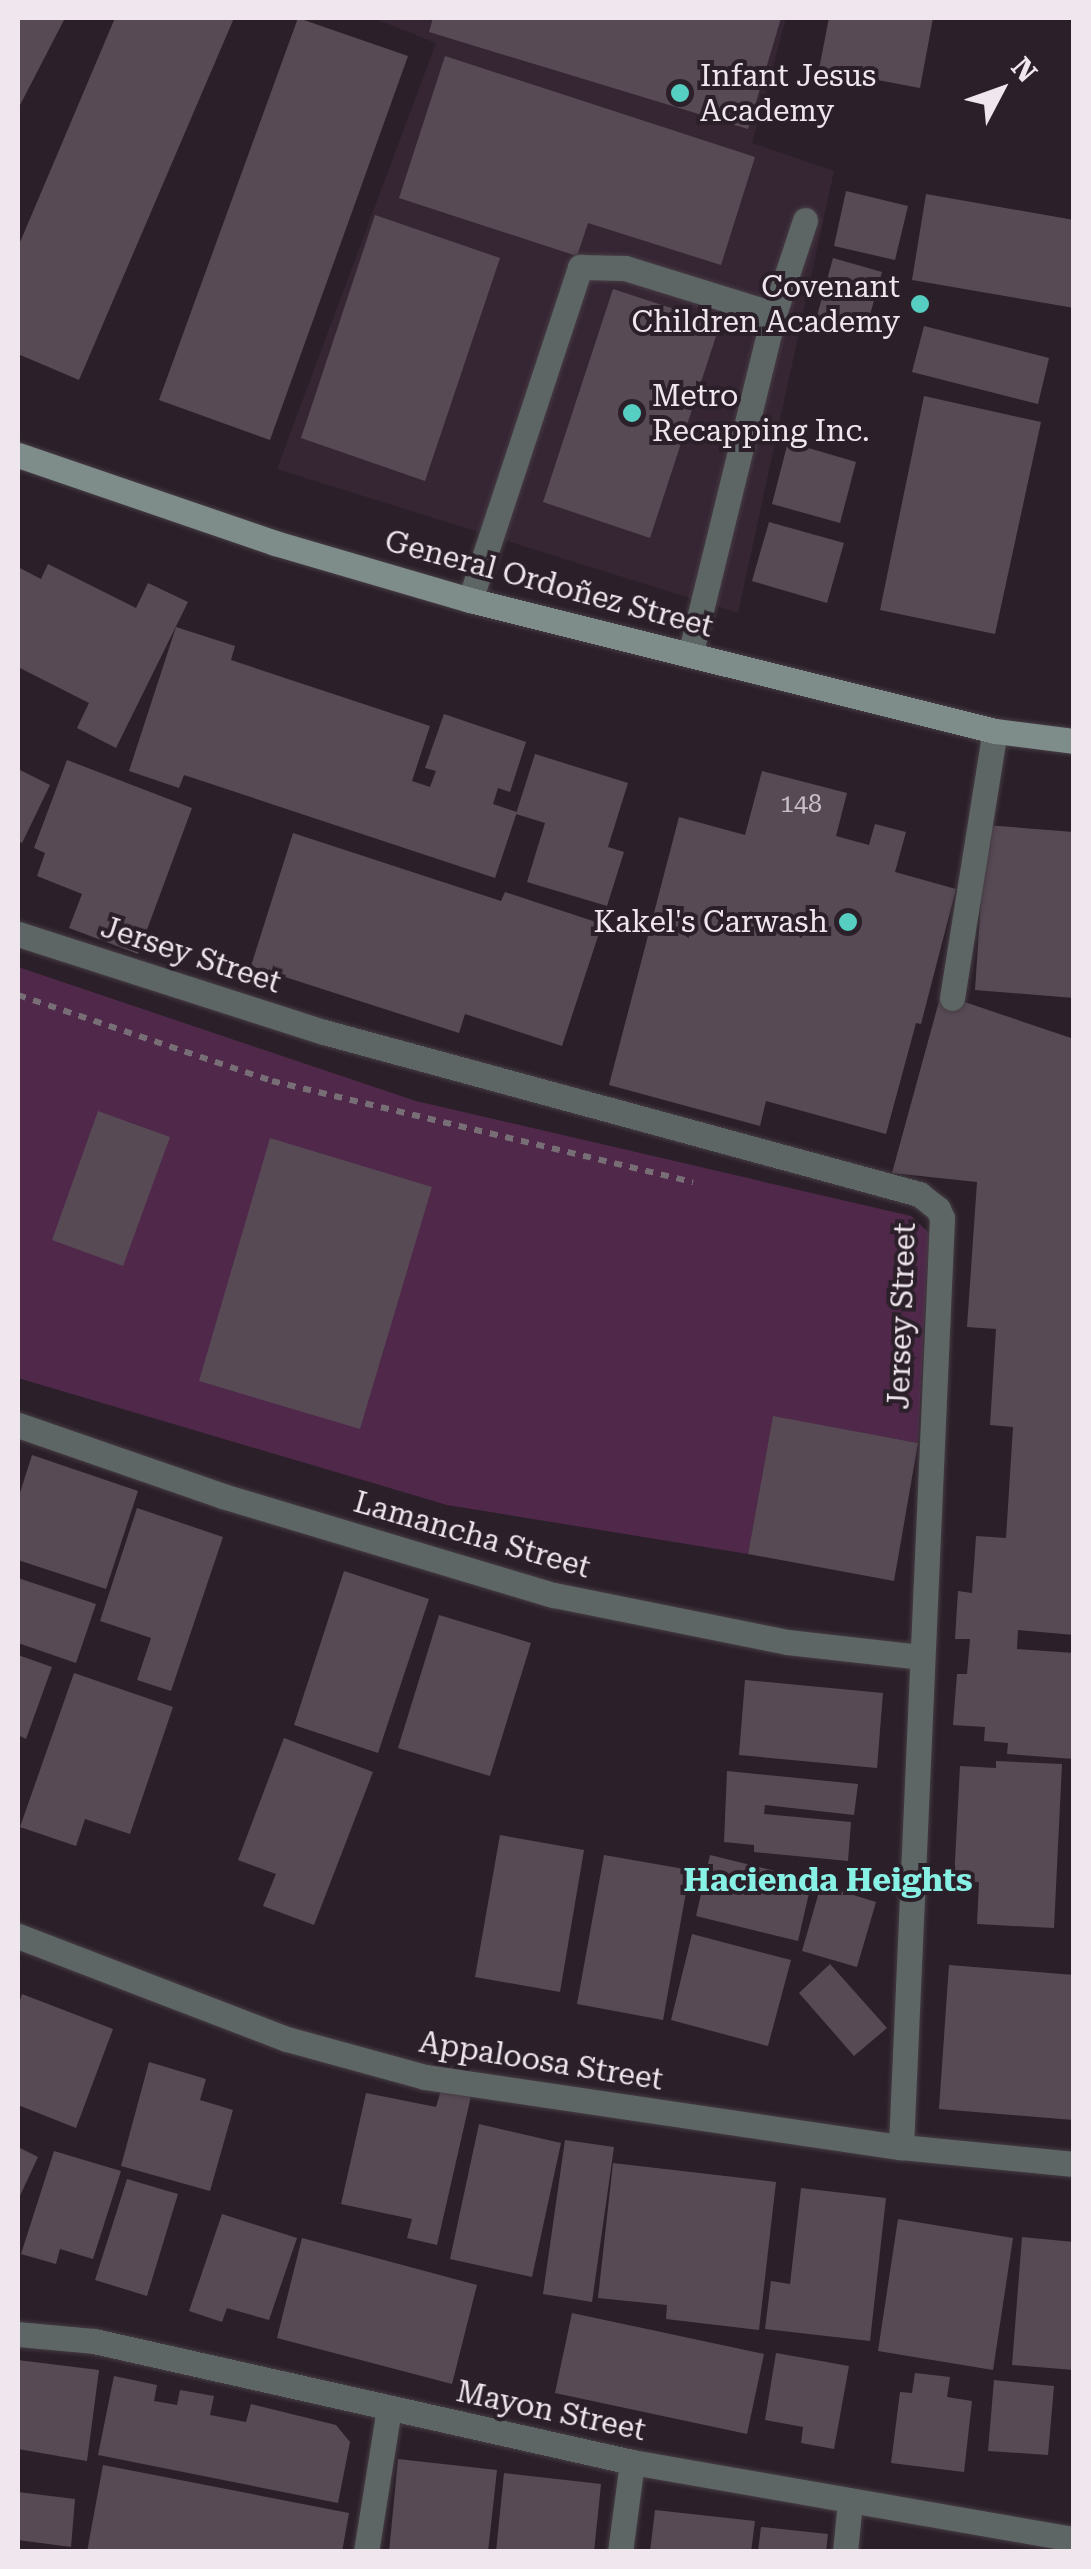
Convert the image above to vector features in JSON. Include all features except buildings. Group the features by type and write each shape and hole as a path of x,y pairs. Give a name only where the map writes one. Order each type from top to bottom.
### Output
{"main road":[{"name":"General Ordoñez Street","path":"18,454 274,543 470,600 995,731 1074,741"}],"street":[{"path":"690,655 774,314 804,220"},
{"path":"470,600 580,267 625,268 774,314"},
{"path":"952,998 995,731"},
{"name":"Jersey Street","path":"18,934 324,1032 921,1185 942,1218 901,2147"},
{"name":"Lamancha Street","path":"18,1425 223,1496 554,1596 787,1642 920,1657"},
{"name":"Appaloosa Street","path":"18,1936 287,2039 378,2066 617,2107 901,2147 1074,2164"},
{"name":"Mayon Street","path":"18,2334 94,2341 632,2462 1074,2538"},
{"path":"366,2552 389,2409"},
{"path":"620,2552 632,2462"},
{"path":"845,2552 850,2502"}],"path":[{"path":"18,995 272,1082 699,1183"}],"shaded area":[{"path":"373,18 786,18 752,143 834,171 738,613 277,469 436,43"},
{"path":"18,967 416,1101 911,1216 929,1233 918,1443 773,1417 748,1554 447,1505 18,1378"}],"place":[{"name":"Infant Jesus Academy","path":"680,93"},
{"name":"Covenant Children Academy","path":"920,304"},
{"name":"Metro Recapping Inc.","path":"632,413"},
{"name":"Kakel's Carwash","path":"848,922"}],"district":[{"name":"Hacienda Heights","path":"828,1880"}]}
